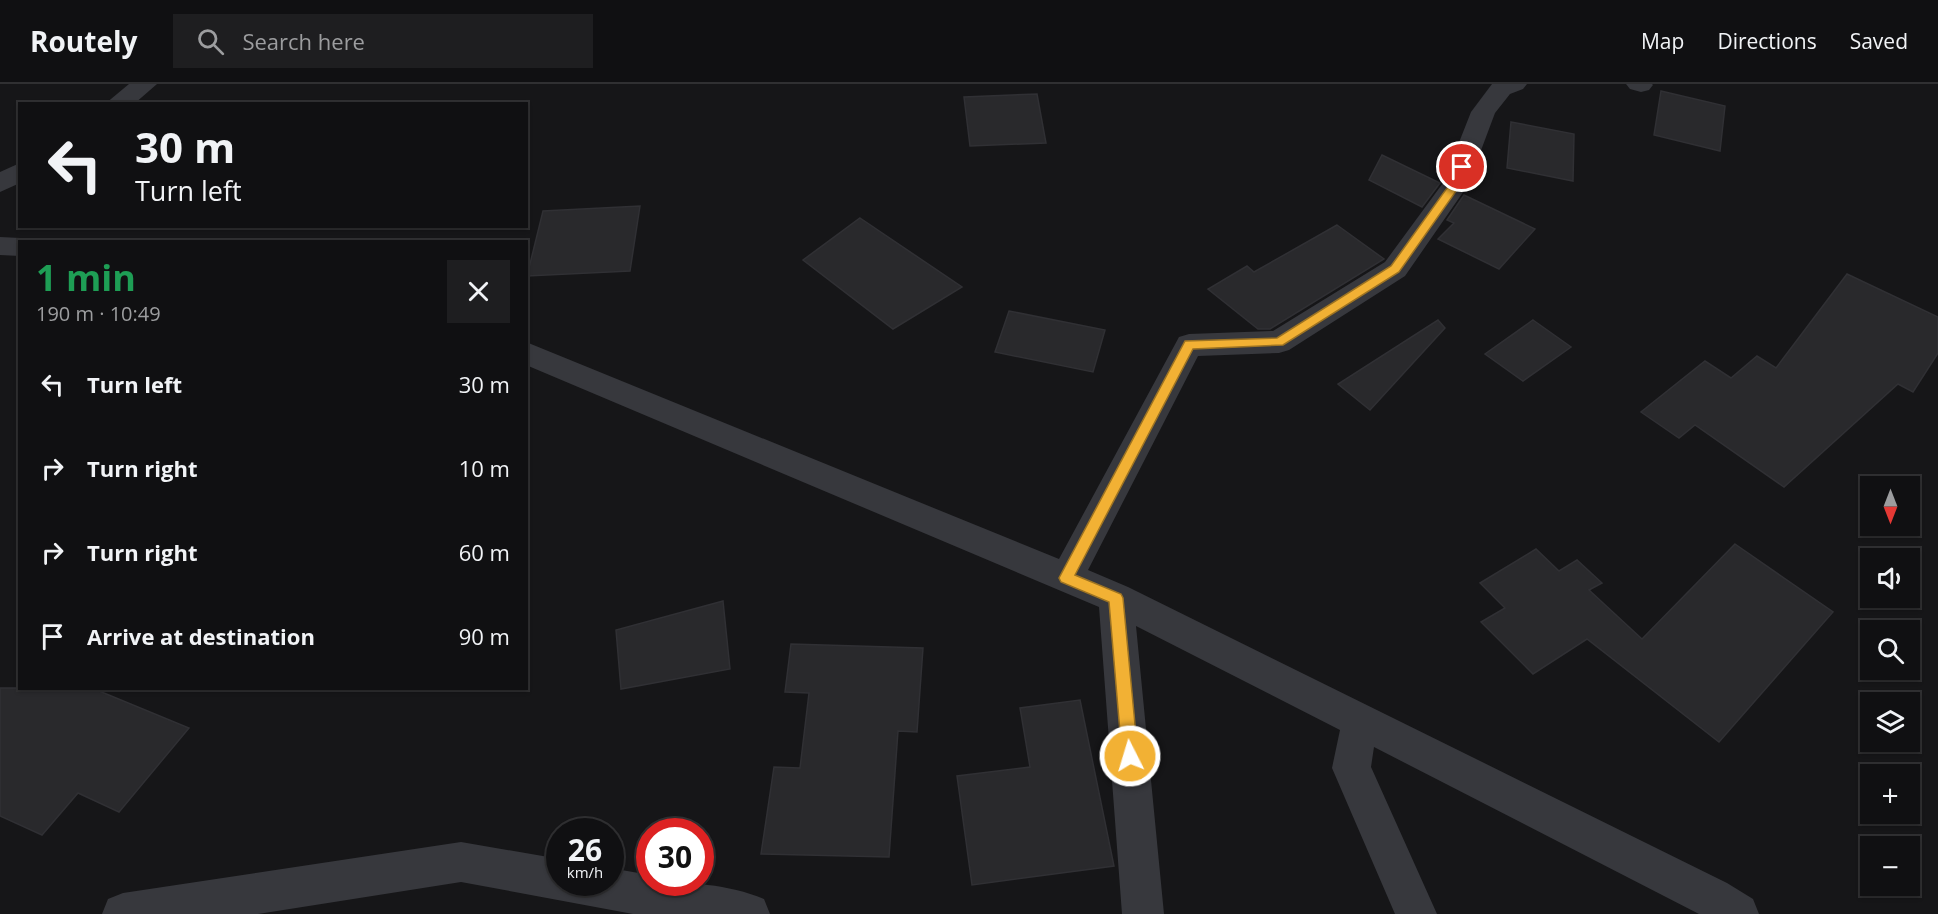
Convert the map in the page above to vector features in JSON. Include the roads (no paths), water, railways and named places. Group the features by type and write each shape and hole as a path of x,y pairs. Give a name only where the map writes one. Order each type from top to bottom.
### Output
{"street":[{"path":"120,102 145,84"},
{"path":"1066,578 1189,345 1279,342 1395,269 1455,185 1483,112 1501,89 1515,84"},
{"path":"0,184 18,172"},
{"path":"0,246 18,247"},
{"path":"528,354 1116,598 1360,723 1702,893 1738,914"},
{"path":"1116,598 1143,914"},
{"path":"1360,723 1351,768 1416,914"},
{"path":"123,914 461,862 546,877"},
{"path":"624,892 749,914"}]}
